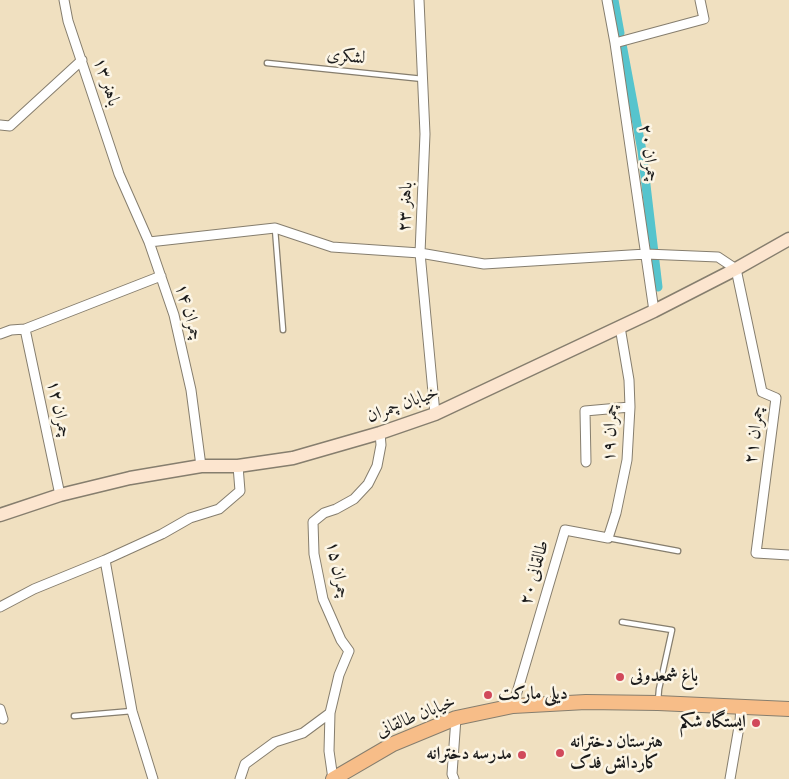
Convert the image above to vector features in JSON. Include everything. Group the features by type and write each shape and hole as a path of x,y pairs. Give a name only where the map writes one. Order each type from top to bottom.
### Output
{"main road":[{"name":"خیابان چمران","path":"0,515 60,495 130,478 201,466 238,466 293,458 380,433 435,414 654,311 736,270 789,239"},
{"name":"خیابان طالقانی","path":"333,779 393,744 456,718 513,706 586,702 789,709"}],"street":[{"name":"باهنر ۱۳","path":"64,0 68,21 119,174"},
{"name":"باهنر ۲۳","path":"419,0 425,134 420,253 435,414"},
{"name":"چمران ۲۰","path":"607,0 616,42 654,311"},
{"path":"616,42 704,19 700,0"},
{"path":"0,125 10,126 82,60"},
{"name":"چمران ۱۴","path":"119,174 149,242 174,315 192,390 201,466"},
{"path":"149,242 275,228 332,247 420,253 484,264 646,254 718,257 736,270"},
{"name":"چمران ۲۱","path":"736,270 762,392 776,398 756,553 789,554"},
{"path":"0,334 11,330 25,329 161,276"},
{"name":"چمران ۱۹","path":"608,538 623,487 627,460 630,407 626,362 620,327"},
{"name":"چمران ۱۲","path":"25,329 60,495"},
{"path":"586,462 585,411 630,407"},
{"name":"چمران ۱۵","path":"330,713 339,675 349,651 341,640 323,599 314,554 313,522 324,513 354,499 368,484 377,466 381,445 380,433"},
{"path":"0,607 34,590 162,534 190,518 219,509 240,490 238,466"},
{"name":"طالقانی ۲۰","path":"513,706 565,530 608,538"},
{"path":"105,560 132,710 153,779"},
{"path":"730,779 741,707"},
{"path":"240,779 245,764 275,742 303,733 330,713"},
{"path":"330,713 329,751 333,779"},
{"path":"454,779 452,774 456,718"}],"lane":[{"name":"لشکری","path":"267,63 423,79"},
{"path":"275,228 283,330"},
{"name":"طالقانی ۲۰","path":"608,538 678,551"},
{"path":"622,622 672,630 659,689 658,703"},
{"path":"74,716 132,710"}],"waterway":[{"path":"614,0 620,33"},
{"path":"622,44 642,151 658,287"}],"place":[{"name":"باغ شمعدونی","path":"620,677"},
{"name":"دیلی مارکت","path":"488,695"},
{"name":"ایستگاه شکم","path":"756,723"},
{"name":"هنرستان دخترانه کاردانش فدک","path":"560,753"},
{"name":"مدرسه دخترانه","path":"522,755"}]}
